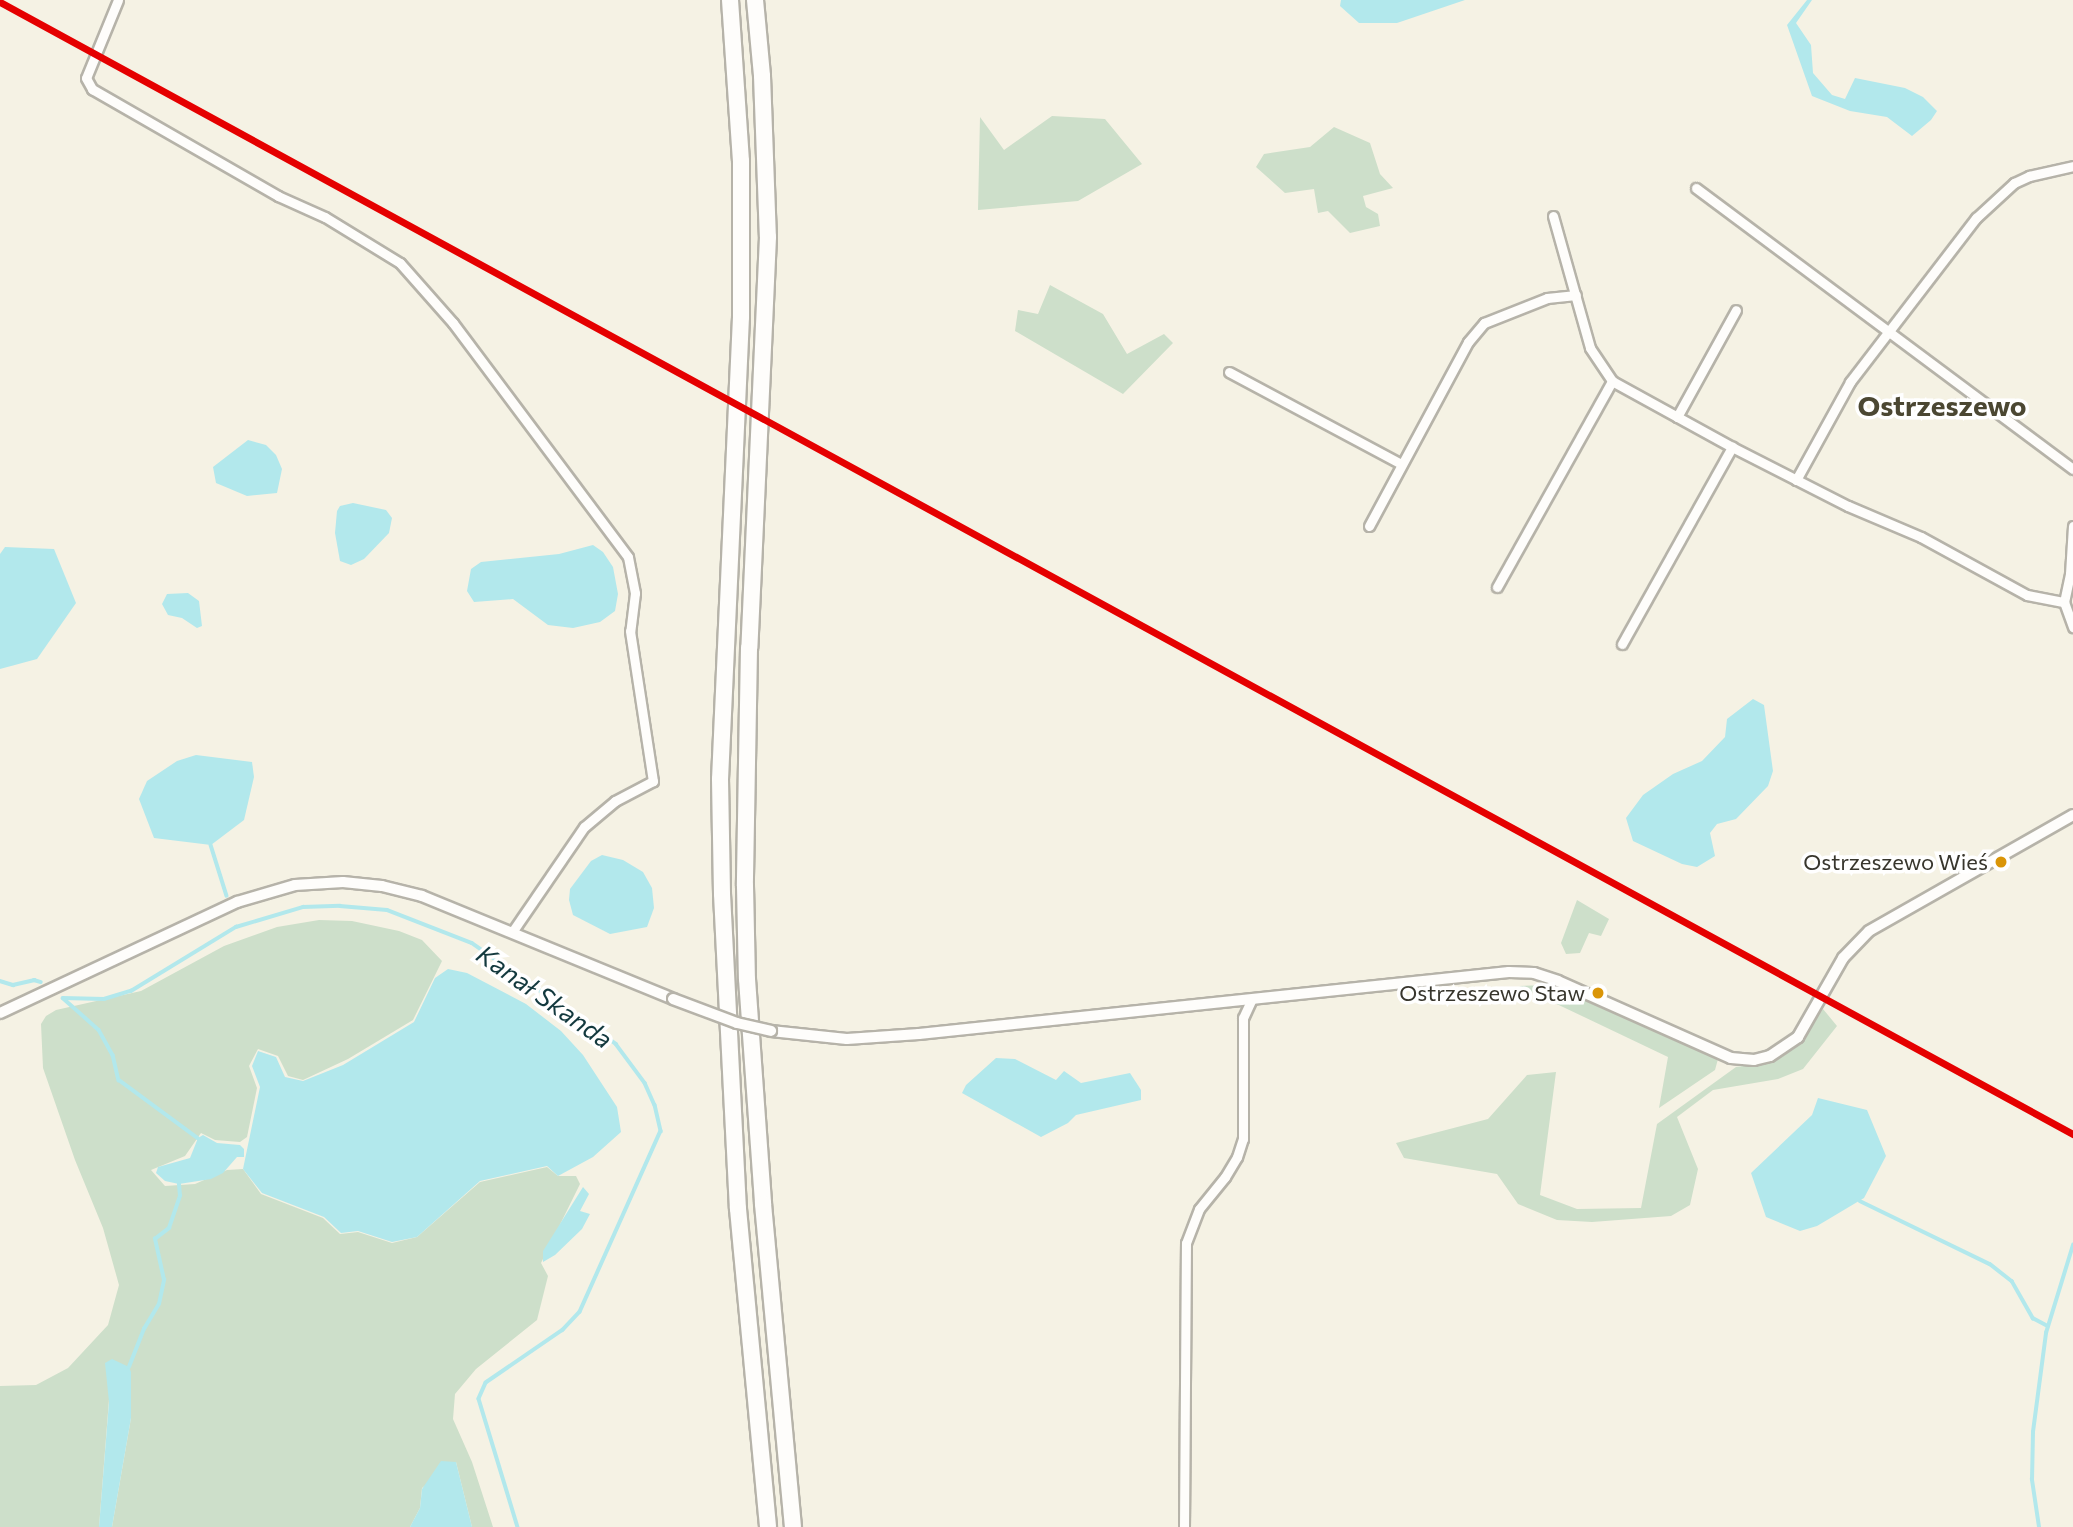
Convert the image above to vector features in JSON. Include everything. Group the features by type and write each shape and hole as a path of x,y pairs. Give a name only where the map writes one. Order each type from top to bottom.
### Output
{"highway":[{"path":"730,0 738,82 742,280 720,752 722,894 738,1209 768,1527"},
{"path":"755,0 762,76 768,237 749,648 745,886 748,992 762,1204 793,1527"}],"street":[{"path":"118,0 86,78 92,89 278,195 325,217 400,263 453,323 628,557 635,593 630,631 653,781 615,801 584,827 512,932"},
{"path":"1796,480 1850,382 1976,218 2014,183 2029,176 2073,166"},
{"path":"1696,188 1776,245 1889,334 2073,469"},
{"path":"1553,216 1590,348 1612,381 1732,447 1796,480 1921,537 2027,595 2063,602"},
{"path":"1369,526 1468,342 1484,323 1547,298 1576,295"},
{"path":"1676,417 1736,310"},
{"path":"1229,372 1401,464"},
{"path":"1497,587 1612,381"},
{"path":"1622,644 1732,447"},
{"path":"2073,526 2070,574 2063,602 2073,627"},
{"path":"0,1013 237,902 295,885 343,882 382,886 422,896 673,999 737,1023 771,1031 847,1039 1509,972 1534,973 1731,1058 1754,1060 1785,1048 1808,1022 1831,978 1854,944 1869,932 2073,815"},
{"path":"1184,1527 1186,1243 1199,1209 1231,1167 1243,1139 1243,1017 1252,999"}],"green space":[{"path":"1052,116 1105,119 1142,164 1078,201 978,210 980,117 1004,150"},
{"path":"1334,127 1370,143 1380,174 1393,188 1363,196 1366,207 1378,214 1380,226 1350,233 1328,211 1318,213 1314,189 1285,193 1256,167 1264,154 1310,147"},
{"path":"1050,285 1103,314 1127,354 1164,334 1173,343 1123,394 1015,331 1018,310 1038,314"},
{"path":"1577,900 1609,919 1601,936 1589,933 1580,953 1566,954 1561,943"},
{"path":"319,920 352,921 399,931 422,940 442,961 413,1020 348,1059 303,1080 288,1076 278,1056 258,1049 249,1066 257,1088 247,1137 240,1142 215,1140 201,1133 185,1156 151,1170 165,1186 195,1184 227,1170 243,1169 261,1194 323,1218 340,1234 358,1232 392,1243 417,1237 480,1182 547,1167 558,1176 576,1176 580,1184 541,1263 548,1276 537,1320 476,1369 455,1394 453,1419 472,1462 493,1527 472,1527 456,1462 422,1488 420,1508 410,1527 112,1527 131,1418 110,1387 99,1527 0,1527 0,1386 36,1385 68,1368 108,1325 119,1285 103,1228 75,1160 43,1068 41,1024 46,1016 56,1010 141,991 224,946 277,927"},
{"path":"1549,985 1718,1059 1715,1070 1659,1108 1668,1057 1519,986"},
{"path":"1823,1009 1837,1026 1803,1069 1778,1079 1713,1090 1677,1117 1698,1169 1690,1205 1671,1216 1592,1222 1557,1220 1518,1204 1497,1174 1404,1158 1396,1143 1488,1119 1527,1075 1556,1072 1540,1195 1577,1209 1641,1208 1657,1124 1736,1067 1770,1062 1785,1055 1799,1043"}],"water":[{"path":"1341,0 1465,0 1397,23 1359,23 1340,6"},
{"path":"1807,0 1812,0 1796,23 1811,45 1813,73 1832,95 1845,99 1855,78 1905,88 1923,97 1937,111 1931,120 1912,136 1887,117 1850,111 1812,96 1787,25"},
{"path":"248,440 266,445 276,455 282,469 277,493 247,496 216,483 213,467"},
{"path":"353,503 386,510 392,518 389,533 364,559 351,565 340,561 335,533 340,506"},
{"path":"593,545 603,552 613,567 618,594 615,611 600,622 573,628 548,625 513,599 474,602 467,591 471,569 481,562 559,554"},
{"path":"5,547 54,549 76,603 37,659 0,669 0,554"},
{"path":"188,593 199,601 202,626 197,628 182,618 168,615 162,604 167,594"},
{"path":"1753,699 1764,705 1773,771 1768,786 1736,819 1717,824 1710,833 1715,856 1697,867 1682,864 1633,841 1626,818 1643,795 1673,774 1702,761 1725,737 1727,719"},
{"path":"196,755 252,762 254,777 244,820 211,845 154,838 139,799 147,781 177,761"},
{"path":"602,855 623,860 643,872 652,888 654,908 647,927 610,934 573,915 569,900 570,889 591,861"},
{"path":"448,969 467,973 526,1004 561,1031 583,1055 617,1107 621,1132 593,1157 558,1176 547,1166 480,1181 417,1237 392,1242 358,1231 341,1233 324,1217 262,1193 243,1169 260,1087 252,1066 258,1051 276,1057 285,1077 303,1081 343,1065 414,1022 435,978"},
{"path":"996,1058 1015,1059 1056,1080 1064,1071 1081,1083 1130,1073 1141,1090 1141,1100 1076,1115 1068,1123 1041,1137 962,1093 966,1085"},
{"path":"1818,1098 1867,1110 1886,1156 1864,1198 1817,1226 1800,1231 1766,1217 1751,1173 1812,1115"},
{"path":"203,1135 217,1143 240,1145 244,1149 244,1157 237,1157 223,1173 211,1179 179,1184 165,1181 156,1173 158,1167 190,1158 198,1138"},
{"path":"583,1187 589,1194 580,1211 590,1214 582,1229 555,1255 543,1262 543,1251"},
{"path":"112,1359 129,1367 131,1372 131,1418 112,1527 99,1527 109,1402 105,1363"},
{"path":"441,1461 456,1462 472,1527 410,1527 420,1508 422,1489"}],"waterway":[{"path":"211,845 227,896"},
{"name":"Kanał Skanda","path":"63,998 104,999 131,991 236,927 303,907 340,906 387,910 472,943 616,1044 645,1083 655,1105 661,1131 580,1312 563,1330 486,1383 479,1399 518,1527"},
{"path":"0,981 13,985 34,980 41,982"},
{"path":"63,998 99,1030 113,1055 119,1080 198,1138"},
{"path":"129,1367 144,1329 159,1304 164,1280 155,1239 169,1228 180,1196 179,1184"},
{"path":"1860,1201 1990,1264 2012,1281 2033,1318 2048,1326"},
{"name":"Kanał Skanda","path":"2039,1527 2032,1480 2033,1432 2046,1333 2073,1245"}],"transit line":[{"path":"0,2 2073,1134"}],"place":[{"name":"Ostrzeszewo Wieś","path":"2001,862"},
{"name":"Ostrzeszewo Staw","path":"1598,993"}],"district":[{"name":"Ostrzeszewo","path":"1942,405"}]}
